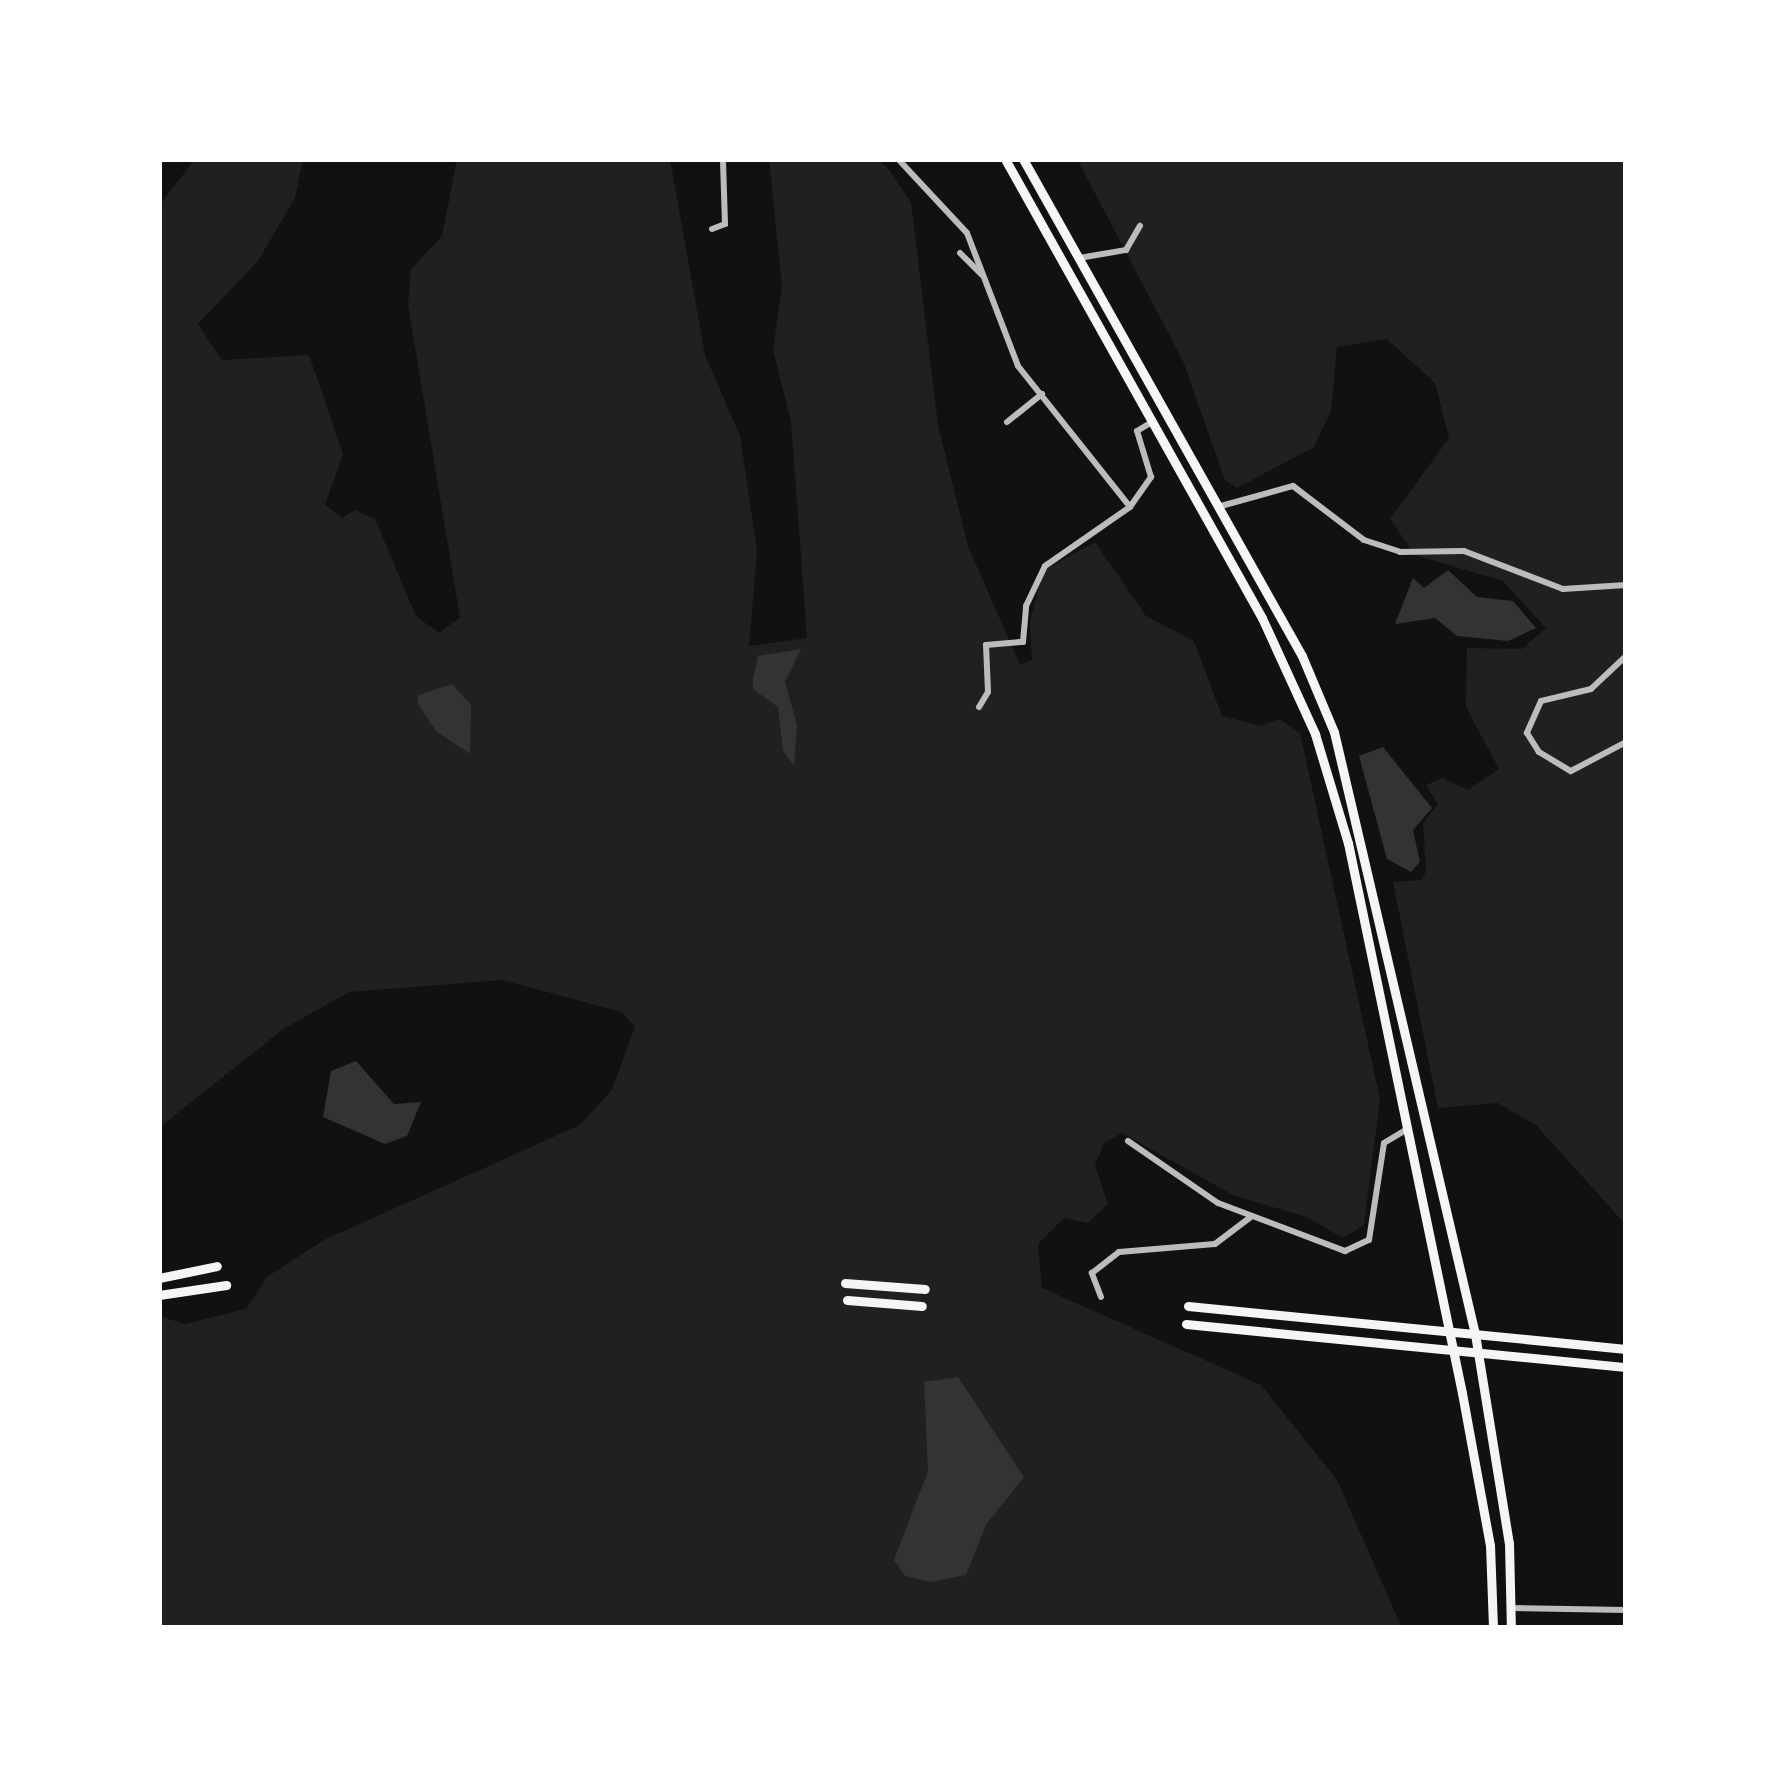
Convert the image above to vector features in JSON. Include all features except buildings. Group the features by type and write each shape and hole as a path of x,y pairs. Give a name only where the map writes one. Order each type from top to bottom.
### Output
{"main road":[{"path":"1005,159 1285,662 1315,734 1348,843 1486,1519 1493,1628"},
{"path":"1023,159 1221,506 1302,656 1334,732 1475,1334 1509,1543 1511,1628"},
{"path":"159,1278 217,1266"},
{"path":"845,1283 925,1289"},
{"path":"159,1295 226,1285"},
{"path":"847,1300 922,1306"},
{"path":"1188,1306 1626,1349"},
{"path":"1186,1324 1626,1367"}],"street":[{"path":"712,229 725,224 723,159"},
{"path":"898,159 967,233 1005,344 1130,507"},
{"path":"1078,258 1126,250 1140,226"},
{"path":"960,253 983,276"},
{"path":"1007,422 1042,394"},
{"path":"979,707 988,692 986,645 1023,641 1026,606 1045,566 1130,507 1151,477 1137,431 1152,422"},
{"path":"1221,506 1293,486 1364,540 1400,552 1464,551 1563,589 1626,585"},
{"path":"1626,656 1591,688 1541,701 1527,733 1539,752 1571,771 1626,742"},
{"path":"1128,1141 1218,1203 1335,1250 1357,1250 1371,1231 1384,1143 1407,1129"},
{"path":"1101,1297 1092,1273 1119,1252 1214,1244 1252,1216"},
{"path":"1511,1609 1626,1610"}],"shaded area":[{"path":"195,159 303,159 295,198 258,261 198,324 222,360 309,355 343,454 325,505 342,518 355,510 375,519 416,616 439,633 460,617 408,305 411,269 442,236 457,159 670,159 705,355 740,436 757,551 749,646 807,638 791,421 773,350 782,286 769,159 878,159 890,171 911,202 938,425 968,546 1020,665 1032,660 1030,621 1043,571 1095,542 1146,616 1194,641 1222,716 1261,726 1279,719 1300,733 1380,1099 1364,1225 1343,1238 1307,1217 1235,1196 1122,1133 1104,1143 1095,1166 1108,1204 1088,1223 1064,1218 1038,1244 1042,1288 1261,1385 1337,1480 1402,1628 159,1628 159,1316 185,1324 246,1309 267,1277 324,1240 580,1125 612,1090 635,1026 621,1012 502,980 349,992 283,1029 159,1128 159,206"},
{"path":"1077,159 1626,159 1626,1225 1536,1125 1498,1103 1438,1108 1393,882 1422,880 1426,871 1423,823 1438,804 1426,785 1443,778 1468,790 1499,769 1466,707 1467,648 1522,649 1546,628 1503,581 1415,555 1390,519 1449,438 1435,383 1387,339 1337,347 1331,411 1314,447 1237,488 1225,480 1183,361"},
{"path":"1448,570 1477,597 1513,601 1536,628 1508,641 1457,636 1435,618 1395,624 1413,578 1424,588"},
{"path":"801,649 785,682 797,725 794,766 783,751 778,707 753,689 753,680 758,656"},
{"path":"452,684 471,705 470,754 436,731 418,704 418,695"},
{"path":"1383,747 1432,808 1413,830 1420,862 1411,872 1387,859 1359,756"},
{"path":"356,1061 394,1104 421,1102 407,1136 385,1144 323,1117 331,1071"},
{"path":"958,1377 1024,1477 986,1525 966,1575 931,1582 905,1576 894,1560 928,1471 924,1382"}]}
